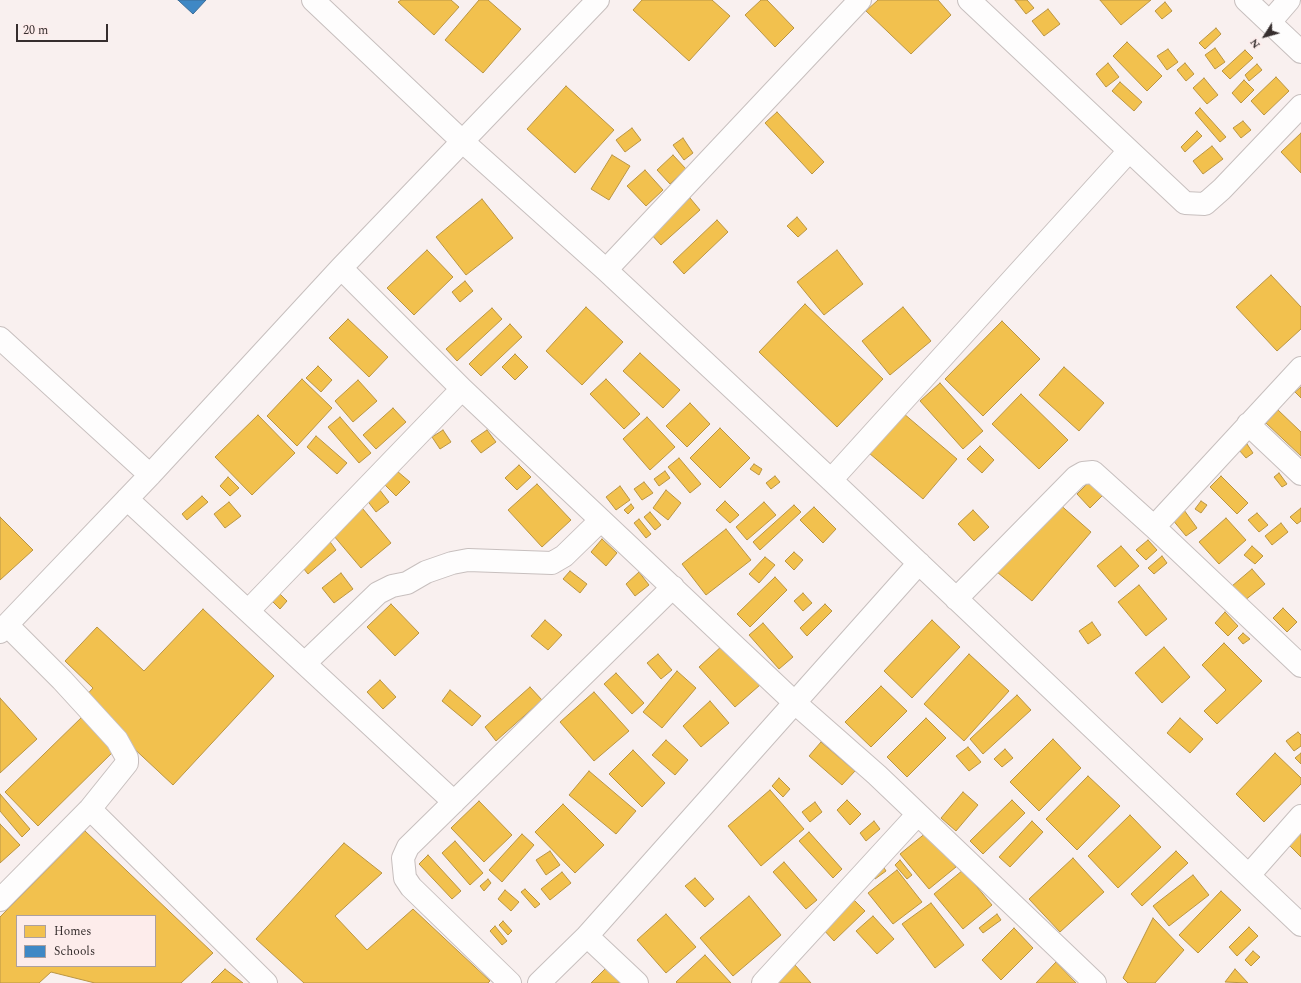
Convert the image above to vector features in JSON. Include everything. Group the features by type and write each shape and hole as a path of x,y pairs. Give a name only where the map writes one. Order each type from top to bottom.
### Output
{"street":[{"path":"313,0 462,141 606,270 920,563 1301,925"},
{"path":"0,900 90,809 125,768 127,758 112,735 62,680 4,629 150,475 341,268 598,0"},
{"path":"606,270 860,0"},
{"path":"969,0 1185,203 1205,204 1222,189 1301,106"},
{"path":"1246,0 1301,52"},
{"path":"1270,22 1289,0"},
{"path":"831,480 1129,151"},
{"path":"341,268 462,389 794,702 877,775 1095,983"},
{"path":"0,338 150,475"},
{"path":"1154,527 1301,368"},
{"path":"248,611 462,389"},
{"path":"1248,424 1301,474"},
{"path":"956,598 1076,477 1083,473 1093,472 1154,527 1301,666"},
{"path":"127,499 454,802"},
{"path":"305,663 378,593 392,586 407,583 426,572 452,563 468,560 552,563 564,556 601,520"},
{"path":"539,983 586,936 920,563"},
{"path":"510,983 411,887 404,878 403,858 408,847 673,587"},
{"path":"90,809 266,983"},
{"path":"763,983 918,814"},
{"path":"1249,875 1301,816"},
{"path":"586,936 637,983"}],"building: Homes":[{"path":"401,0 451,0 459,7 434,35 398,2"},
{"path":"479,0 488,0 521,29 483,73 445,40"},
{"path":"642,0 712,0 730,16 689,61 633,10"},
{"path":"761,0 767,0 794,28 775,47 745,15"},
{"path":"878,0 938,0 951,15 911,54 866,11"},
{"path":"1015,0 1027,0 1034,8 1026,14"},
{"path":"1100,0 1151,0 1121,25"},
{"path":"1165,2 1172,11 1162,19 1155,11"},
{"path":"1048,9 1060,24 1044,36 1032,21"},
{"path":"1216,28 1221,34 1205,49 1199,43"},
{"path":"1127,42 1162,76 1147,91 1113,56"},
{"path":"1215,48 1225,62 1215,69 1205,55"},
{"path":"1168,49 1178,62 1167,70 1157,56"},
{"path":"1245,50 1253,58 1230,79 1222,71"},
{"path":"1108,63 1119,77 1106,87 1096,74"},
{"path":"1185,63 1194,74 1186,81 1177,70"},
{"path":"1257,64 1262,70 1249,81 1245,75"},
{"path":"1276,77 1289,91 1264,115 1251,101"},
{"path":"1204,78 1218,95 1207,104 1193,88"},
{"path":"1244,80 1254,90 1241,103 1232,93"},
{"path":"1120,82 1142,102 1134,111 1112,91"},
{"path":"566,86 614,130 575,173 527,129"},
{"path":"1200,108 1226,137 1220,142 1195,113"},
{"path":"777,112 824,162 812,174 765,123"},
{"path":"1243,121 1251,130 1241,138 1233,128"},
{"path":"632,128 641,140 625,152 616,140"},
{"path":"1197,131 1202,136 1185,152 1181,147"},
{"path":"1301,133 1301,173 1281,152"},
{"path":"683,138 693,153 684,160 673,145"},
{"path":"1212,146 1223,159 1203,174 1193,161"},
{"path":"612,155 630,166 609,200 591,189"},
{"path":"673,155 686,169 670,184 657,170"},
{"path":"645,170 663,190 646,206 627,186"},
{"path":"690,198 700,210 661,245 650,233"},
{"path":"482,199 513,238 466,275 436,237"},
{"path":"797,217 807,229 798,237 787,226"},
{"path":"717,220 728,232 684,274 673,262"},
{"path":"427,250 453,277 414,315 387,288"},
{"path":"837,250 863,284 824,315 797,282"},
{"path":"1271,275 1301,307 1301,329 1277,351 1236,307"},
{"path":"465,281 473,291 460,302 452,292"},
{"path":"805,304 883,379 837,427 759,352"},
{"path":"586,307 623,342 582,385 546,351"},
{"path":"903,307 931,341 890,375 862,341"},
{"path":"492,308 502,319 457,361 446,349"},
{"path":"348,319 388,357 369,377 329,338"},
{"path":"1002,321 1040,359 983,416 945,379"},
{"path":"510,324 522,337 481,376 469,364"},
{"path":"640,353 680,390 663,408 623,371"},
{"path":"515,354 528,367 515,380 502,367"},
{"path":"318,366 332,380 321,392 306,378"},
{"path":"1064,367 1104,403 1079,431 1039,395"},
{"path":"302,379 332,408 297,446 267,416"},
{"path":"606,379 640,414 624,429 590,394"},
{"path":"358,380 377,401 353,422 335,401"},
{"path":"940,383 983,431 963,449 920,401"},
{"path":"1301,387 1301,398 1295,392"},
{"path":"1021,394 1068,440 1039,469 992,424"},
{"path":"690,403 710,424 687,447 666,426"},
{"path":"393,408 406,422 376,449 363,435"},
{"path":"1278,410 1301,432 1301,456 1266,423"},
{"path":"903,413 957,459 923,499 869,453"},
{"path":"258,415 295,453 252,495 215,457"},
{"path":"340,417 371,453 359,463 328,427"},
{"path":"647,417 675,447 650,470 623,439"},
{"path":"720,428 750,458 720,488 690,458"},
{"path":"443,430 451,442 440,449 432,437"},
{"path":"487,430 496,442 481,453 471,441"},
{"path":"316,436 347,463 337,474 307,447"},
{"path":"1247,444 1253,453 1246,458 1239,450"},
{"path":"980,446 994,460 982,473 967,459"},
{"path":"679,458 701,484 690,493 668,467"},
{"path":"754,464 762,469 759,475 750,469"},
{"path":"519,465 531,477 517,490 505,478"},
{"path":"397,471 410,482 396,496 384,484"},
{"path":"665,471 670,478 659,486 654,479"},
{"path":"1279,473 1287,484 1282,487 1274,477"},
{"path":"775,476 780,482 771,489 766,483"},
{"path":"1221,476 1248,503 1237,514 1210,487"},
{"path":"228,477 239,488 230,496 220,486"},
{"path":"1091,480 1105,493 1090,508 1077,494"},
{"path":"644,482 653,493 642,500 634,489"},
{"path":"537,484 571,520 542,547 508,510"},
{"path":"620,486 630,500 616,510 606,497"},
{"path":"379,489 389,502 376,512 366,499"},
{"path":"666,490 681,503 668,520 653,508"},
{"path":"202,496 208,502 187,520 182,514"},
{"path":"725,501 739,515 730,523 716,510"},
{"path":"1201,501 1207,505 1201,513 1195,509"},
{"path":"229,502 241,516 225,528 214,514"},
{"path":"764,502 776,515 747,540 736,527"},
{"path":"1057,502 1091,532 1032,601 997,572"},
{"path":"358,503 391,543 361,568 328,529"},
{"path":"631,504 634,508 628,514 624,510"},
{"path":"794,505 801,512 760,550 753,542"},
{"path":"814,507 836,529 823,543 800,520"},
{"path":"1301,508 1301,521 1297,524 1290,517"},
{"path":"973,510 989,527 974,541 958,524"},
{"path":"1184,510 1197,528 1186,536 1172,519"},
{"path":"650,512 661,525 655,530 644,517"},
{"path":"1257,513 1268,525 1259,532 1248,520"},
{"path":"0,517 33,550 0,580"},
{"path":"1226,518 1246,540 1219,564 1199,542"},
{"path":"639,519 651,534 646,538 634,523"},
{"path":"1281,523 1288,532 1272,545 1265,536"},
{"path":"726,529 751,560 706,595 682,564"},
{"path":"328,539 336,550 308,574 299,563"},
{"path":"602,539 617,553 606,566 591,552"},
{"path":"1148,540 1157,550 1146,560 1136,550"},
{"path":"1121,546 1139,566 1115,587 1097,566"},
{"path":"1252,546 1263,556 1255,564 1244,555"},
{"path":"794,552 803,560 794,570 785,561"},
{"path":"1162,556 1167,563 1154,574 1148,568"},
{"path":"765,557 775,565 759,583 749,574"},
{"path":"1252,569 1265,584 1244,601 1232,586"},
{"path":"570,571 587,584 580,593 563,579"},
{"path":"639,572 649,585 635,596 626,584"},
{"path":"341,573 353,589 334,603 322,588"},
{"path":"775,577 787,590 750,627 737,614"},
{"path":"1139,585 1167,619 1146,636 1118,602"},
{"path":"277,591 287,601 280,609 270,599"},
{"path":"803,593 812,603 803,611 794,601"},
{"path":"391,604 419,633 395,656 367,627"},
{"path":"825,604 832,611 807,636 800,628"},
{"path":"1283,608 1297,622 1287,632 1273,618"},
{"path":"203,609 274,676 173,785 82,700 93,688 65,661 97,627 144,671"},
{"path":"1225,612 1238,626 1228,636 1215,623"},
{"path":"545,620 562,635 548,650 531,636"},
{"path":"932,620 960,647 912,698 884,671"},
{"path":"1092,622 1101,635 1088,644 1079,631"},
{"path":"763,623 793,657 779,669 749,635"},
{"path":"1243,633 1250,639 1243,644 1238,638"},
{"path":"1224,643 1262,681 1217,724 1204,711 1226,690 1202,665"},
{"path":"723,645 760,685 735,707 699,667"},
{"path":"1164,647 1190,677 1162,703 1135,673"},
{"path":"658,654 672,670 661,679 647,663"},
{"path":"969,654 1009,691 964,741 924,704"},
{"path":"677,671 696,688 662,728 643,712"},
{"path":"616,673 644,703 632,714 604,684"},
{"path":"380,680 396,697 383,709 367,692"},
{"path":"881,686 907,711 871,747 845,722"},
{"path":"530,687 542,700 496,741 485,727"},
{"path":"450,690 481,716 472,726 442,701"},
{"path":"594,692 629,731 594,761 560,722"},
{"path":"1017,695 1031,710 983,754 970,739"},
{"path":"0,698 37,739 0,773"},
{"path":"710,701 729,723 701,747 683,726"},
{"path":"83,716 116,749 38,826 5,792"},
{"path":"926,718 946,738 907,777 887,757"},
{"path":"1180,718 1203,739 1190,753 1167,733"},
{"path":"1298,732 1301,735 1301,746 1294,751 1286,741"},
{"path":"1053,739 1081,768 1039,811 1010,782"},
{"path":"666,740 688,760 675,775 652,755"},
{"path":"821,742 855,771 842,785 809,756"},
{"path":"968,747 981,762 969,771 956,756"},
{"path":"1005,749 1013,758 1002,767 994,759"},
{"path":"633,750 665,783 642,807 609,774"},
{"path":"1275,753 1301,778 1301,784 1264,822 1236,794"},
{"path":"1301,753 1301,764 1295,758"},
{"path":"589,771 636,811 616,834 569,795"},
{"path":"1088,776 1120,806 1077,850 1046,819"},
{"path":"779,778 790,789 783,797 772,786"},
{"path":"770,790 804,829 761,866 728,826"},
{"path":"963,792 978,805 956,831 941,818"},
{"path":"0,794 30,829 22,837 0,811"},
{"path":"847,800 861,814 850,825 837,810"},
{"path":"1012,800 1025,813 983,854 970,841"},
{"path":"479,801 512,835 484,862 451,828"},
{"path":"815,802 822,812 810,822 802,812"},
{"path":"563,804 604,845 575,873 535,832"},
{"path":"1130,815 1161,847 1118,888 1088,856"},
{"path":"874,821 880,829 866,841 860,833"},
{"path":"1032,821 1043,832 1010,867 999,857"},
{"path":"0,824 20,845 0,863"},
{"path":"1301,826 1301,857 1286,842"},
{"path":"85,831 213,953 181,983 95,983 51,972 39,983 0,983 0,917"},
{"path":"809,832 842,869 833,878 799,841"},
{"path":"927,832 956,867 929,889 900,854"},
{"path":"522,834 534,845 502,882 489,870"},
{"path":"455,841 483,873 470,885 442,853"},
{"path":"344,843 382,873 335,916 367,950 413,909 490,981 488,983 304,983 256,939"},
{"path":"550,851 560,865 546,875 536,860"},
{"path":"1176,851 1188,863 1142,906 1131,894"},
{"path":"428,855 461,891 452,899 419,864"},
{"path":"1073,858 1104,892 1060,932 1029,899"},
{"path":"900,860 912,875 907,879 895,865"},
{"path":"784,862 817,900 806,909 773,872"},
{"path":"881,863 886,871 875,879 870,871"},
{"path":"897,870 922,902 893,924 868,893"},
{"path":"963,870 992,905 963,929 934,894"},
{"path":"562,872 571,883 550,900 541,889"},
{"path":"1193,875 1209,895 1169,926 1153,906"},
{"path":"695,878 714,899 705,907 685,886"},
{"path":"488,879 491,883 484,891 480,886"},
{"path":"525,889 540,904 535,908 521,892"},
{"path":"505,890 519,902 511,911 498,899"},
{"path":"1221,891 1241,910 1198,953 1179,935"},
{"path":"749,896 781,935 733,976 700,938"},
{"path":"851,897 865,911 834,941 821,927"},
{"path":"931,903 964,945 935,968 902,924"},
{"path":"666,914 696,947 666,973 637,940"},
{"path":"997,914 1001,920 983,933 979,928"},
{"path":"873,916 894,939 877,954 856,931"},
{"path":"1153,918 1184,950 1155,983 1128,983 1123,978"},
{"path":"503,921 512,931 508,935 499,925"},
{"path":"495,926 507,941 502,945 490,931"},
{"path":"1249,927 1258,936 1237,956 1229,947"},
{"path":"1014,928 1033,948 1001,980 982,960"},
{"path":"1253,951 1260,957 1251,966 1245,960"},
{"path":"705,955 731,983 676,982"},
{"path":"1056,962 1076,983 1036,983"},
{"path":"795,965 811,983 774,983"},
{"path":"606,968 622,983 591,983"},
{"path":"225,969 243,983 211,983"},
{"path":"1235,969 1248,983 1225,982"}],"building: Schools":[{"path":"178,0 206,0 193,14"}]}
